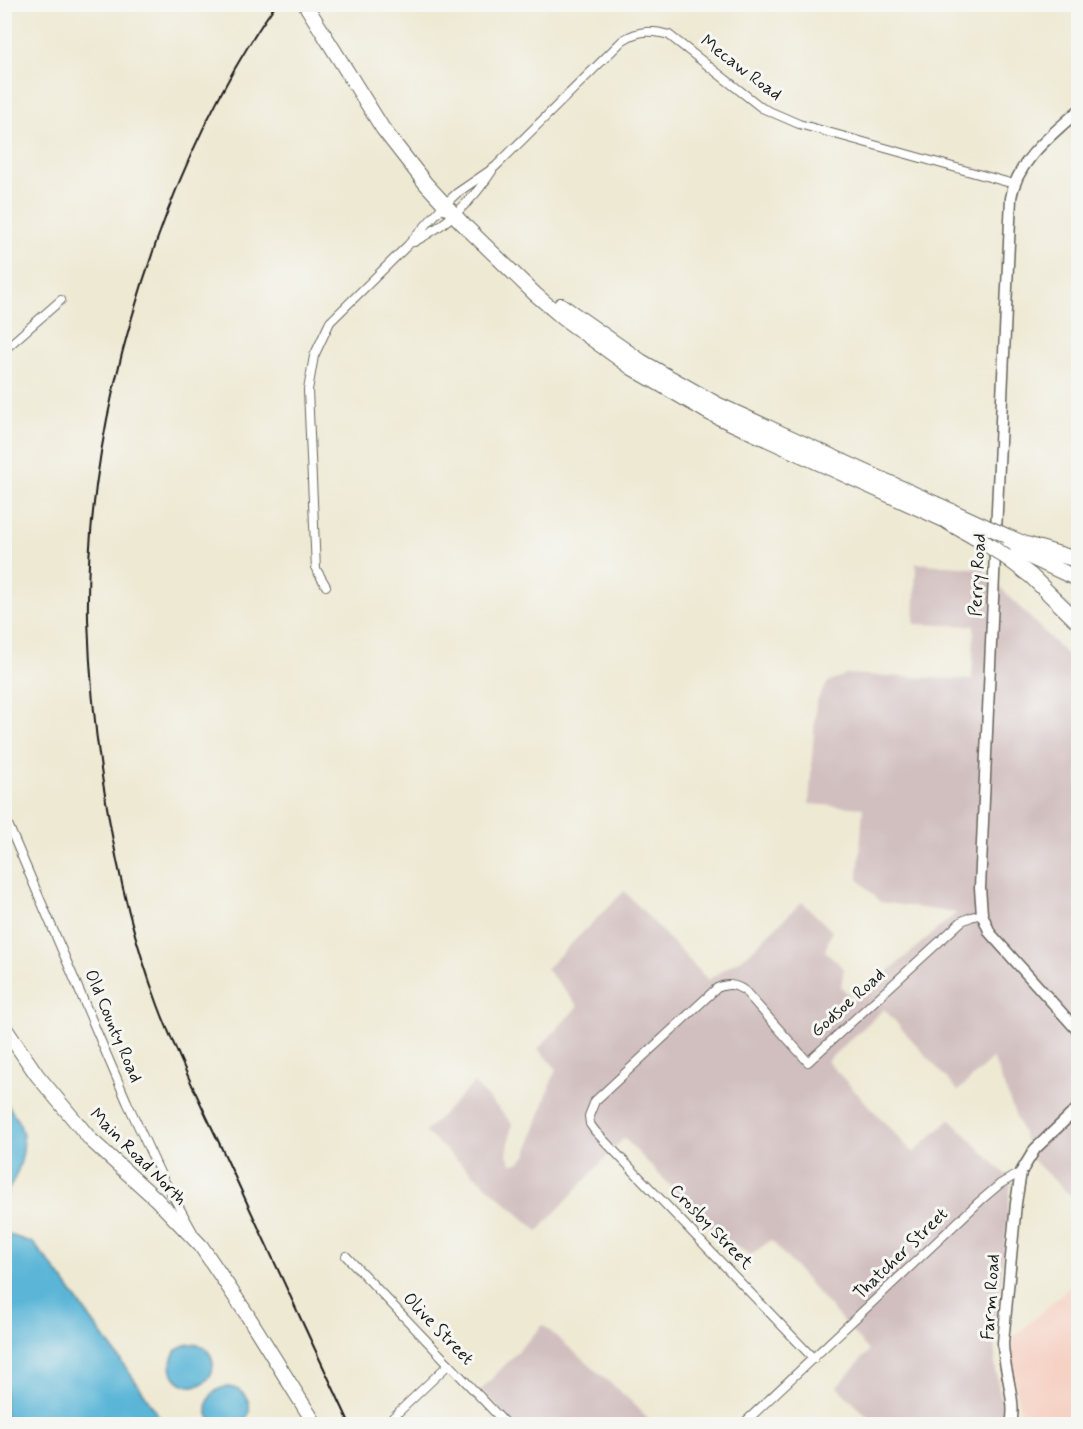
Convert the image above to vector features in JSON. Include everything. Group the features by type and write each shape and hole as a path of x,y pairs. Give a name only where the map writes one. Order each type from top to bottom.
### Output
{"highway":[{"path":"948,522 985,536 1078,579"},
{"path":"1028,545 1078,560"},
{"path":"1028,545 1078,570"},
{"path":"1007,546 1030,576 1078,622"}],"main road":[{"path":"305,6 383,129 449,210 544,302 632,368 677,395 740,428 948,522"},
{"path":"511,269 621,348 687,389 985,536"},
{"path":"1007,546 1028,545"},
{"name":"Main Road North","path":"4,1027 38,1075 91,1140 156,1199 201,1246 246,1312 315,1425"}],"street":[{"name":"Mecaw Road","path":"449,210 457,193 495,166 624,40 635,33 657,32 669,35 762,108 779,117 1014,184"},
{"name":"Perry Road","path":"1078,111 1032,155 1019,172 1014,184 1011,205 981,863 982,914 987,928 1078,1031"},
{"name":"Mecaw Road","path":"449,210 481,189 495,166"},
{"path":"326,586 316,569 308,390 314,356 330,322 408,245 449,210"},
{"path":"408,245 439,228 449,210"},
{"path":"4,350 62,300"},
{"name":"Old County Road","path":"4,814 127,1102 161,1175 201,1246"},
{"name":"Godsoe Road","path":"589,1116 595,1101 717,988 731,984 739,986 808,1062 962,921 982,914"},
{"name":"Thatcher Street","path":"743,1425 987,1195 1000,1184 1022,1172 1035,1149 1078,1108"},
{"name":"Crosby Street","path":"589,1116 590,1124 595,1131 814,1359"},
{"name":"Farm Road","path":"1011,1425 1012,1411 1004,1364 1004,1342 1016,1203 1022,1172"},
{"name":"Olive Street","path":"346,1256 506,1425"},
{"path":"386,1425 449,1364"}],"shaded area":[{"path":"916,563 982,569 1078,666 1078,1203 1033,1160 993,1058 958,1091 884,1009 827,1061 913,1153 950,1119 1011,1180 995,1340 995,1365 1004,1424 875,1424 837,1387 869,1351 771,1240 751,1255 719,1236 624,1138 538,1231 425,1132 474,1083 512,1123 507,1155 511,1163 518,1163 526,1156 556,1068 538,1049 578,1006 546,969 624,891 708,980 748,954 802,902 832,931 825,951 844,968 841,986 854,1001 956,913 880,902 858,879 863,808 809,804 816,702 828,682 847,674 972,680 974,626 914,624"},
{"path":"1078,1279 1078,1424 1022,1424 1012,1364 1013,1338"},
{"path":"543,1325 631,1401 654,1424 514,1424 481,1390"}],"water":[{"path":"5,1100 20,1125 24,1144 18,1171 5,1197"},
{"path":"5,1231 33,1243 58,1273 164,1424 5,1424"},
{"path":"192,1344 200,1345 207,1350 212,1357 212,1373 207,1380 200,1385 192,1386 184,1385 177,1380 172,1373 171,1365 172,1357 177,1350 184,1345"},
{"path":"224,1387 238,1390 247,1399 249,1412 242,1424 214,1424 210,1419 207,1408 210,1398 213,1393"}],"railway":[{"path":"276,4 240,60 194,148 168,209 128,332 106,426 98,474 89,571 89,643 97,737 111,832 128,907 149,981 185,1070 350,1424"}]}
